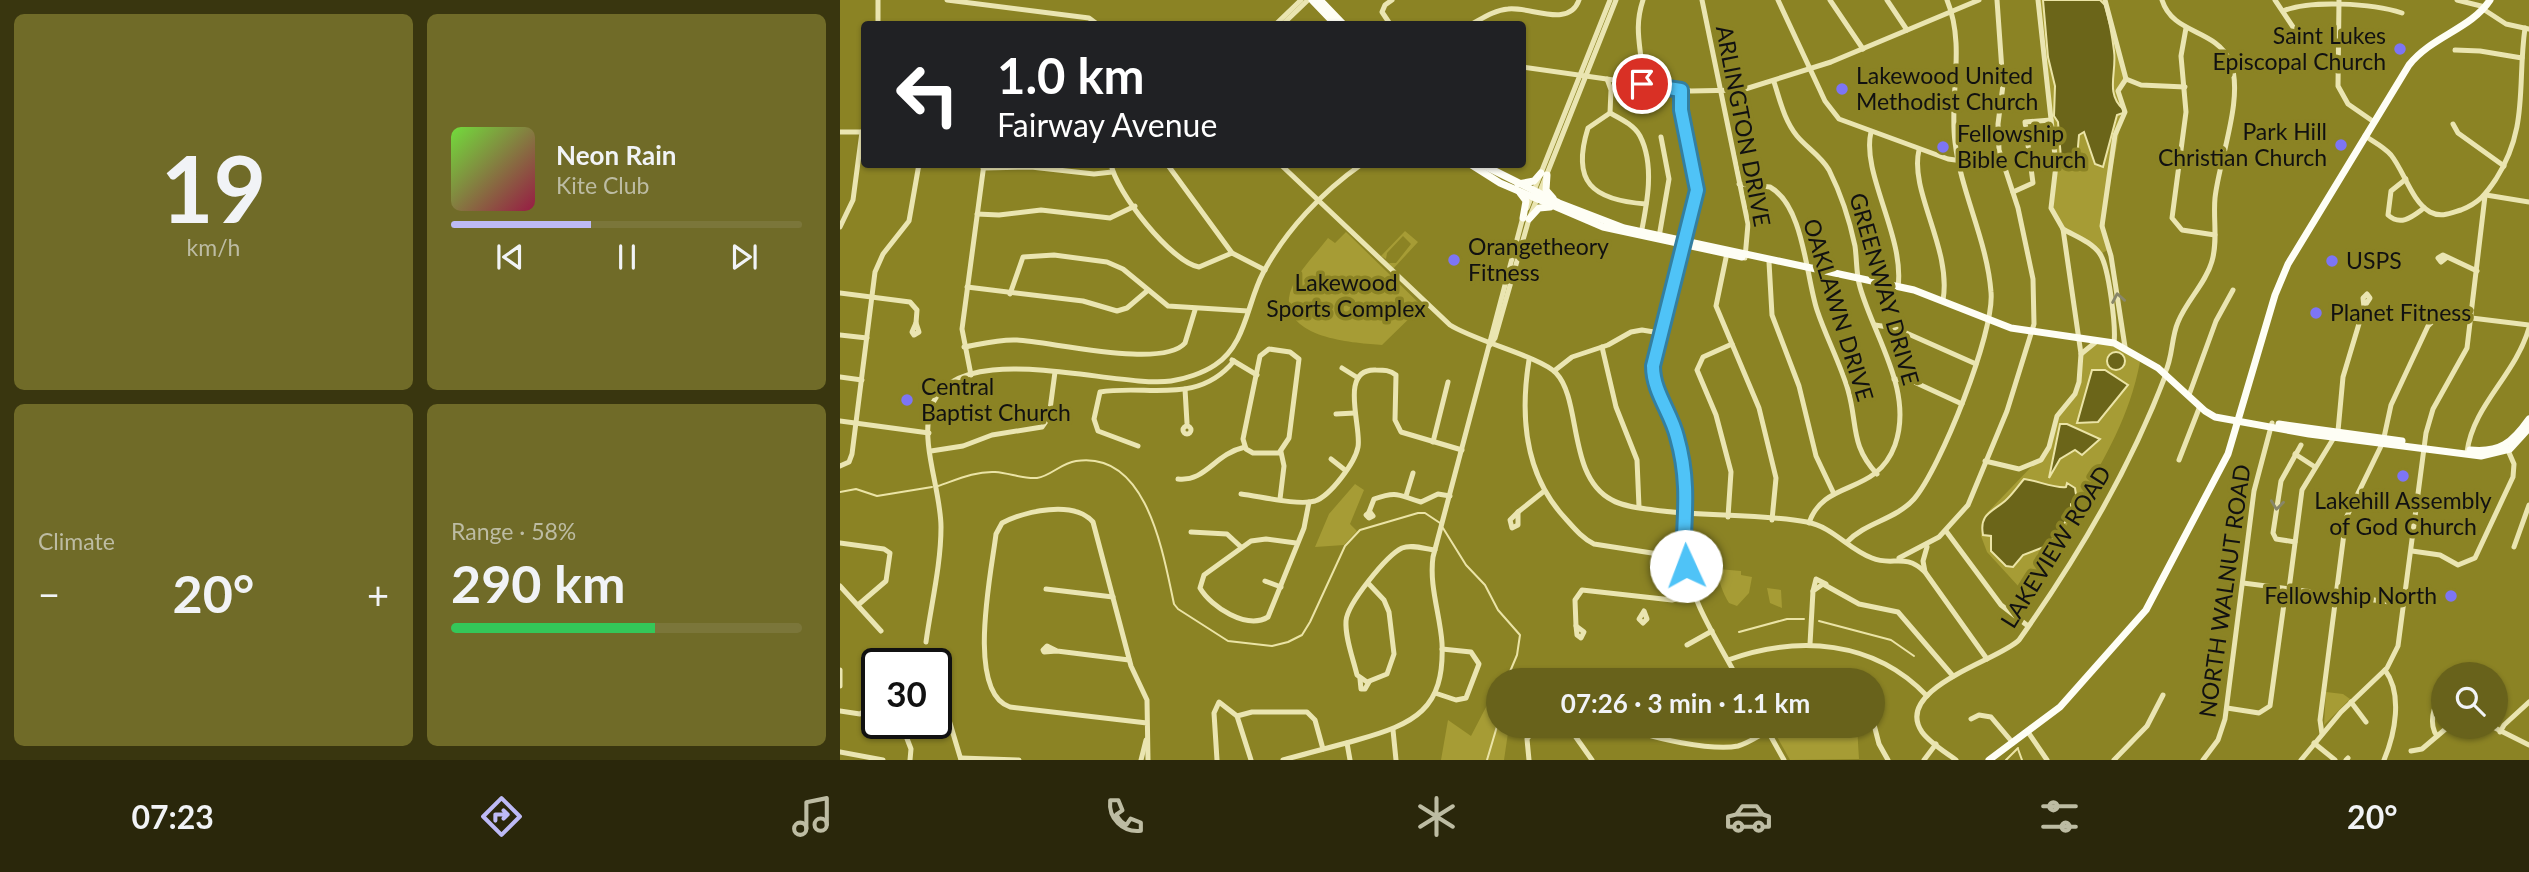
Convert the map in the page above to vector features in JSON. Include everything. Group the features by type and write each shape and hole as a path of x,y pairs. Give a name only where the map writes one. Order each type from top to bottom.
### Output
{"main road":[{"path":"1310,0 1332,21"},
{"path":"1320,0 1340,21"},
{"path":"1989,760 2063,704 2143,615 2210,489 2239,421 2283,275 2365,136 2420,53 2476,16 2486,5"},
{"path":"1478,168 1535,195 1641,234 1898,287 1943,300 1989,321 2033,331 2114,342 2166,373 2215,417 2485,456 2507,448 2529,428"},
{"path":"1487,168 1514,186 1526,200 1526,218"},
{"path":"1514,186 1530,183 1544,174 1546,190 1556,203"},
{"path":"1526,218 1539,208 1556,203"},
{"path":"1746,256 1792,265"},
{"path":"2507,448 2529,419"}],"street":[{"path":"878,0 878,21"},
{"path":"947,0 1089,18 1093,21"},
{"path":"1279,21 1301,0"},
{"path":"1286,21 1310,0"},
{"path":"1388,21 1382,11 1392,0"},
{"path":"1479,21 1509,9 1566,15 1574,10 1579,0"},
{"path":"1583,76 1610,0"},
{"path":"1286,760 1393,730 1415,718 1435,693 1442,649 1432,583 1435,550 1526,218 1616,0"},
{"path":"1632,0 1642,1 1636,27 1642,84"},
{"name":"ARLINGTON DRIVE","path":"1702,0 1748,224 1746,256"},
{"path":"1778,0 1833,114 1871,132 1958,161 2001,157"},
{"path":"1830,0 1863,49"},
{"path":"1887,0 1907,30"},
{"path":"1847,542 1867,527 1898,513 1916,497 1962,404 1989,321 1990,282 1958,161 1954,126 1957,35 1947,0"},
{"path":"1526,68 1681,90 1719,92 1774,82 1811,70 1979,0"},
{"path":"1284,168 1441,319 1465,335 1554,371 1563,384 1579,449 1594,485 1612,500 1686,514 1809,523 1847,542 1872,559 1899,558 1927,546 1946,531 1968,505 2007,411 2033,331 2034,288 2013,192 2001,157 1998,124 2003,85 1997,0"},
{"path":"1985,461 2019,469 2033,465 2044,457 2057,416 2077,391 2081,354 2063,229 2051,208 2056,169 2038,0"},
{"path":"2105,0 2126,79 2118,92 2125,112 2115,135 2103,219 2126,338 2125,347"},
{"name":"LAKEVIEW ROAD","path":"1927,696 1953,676 2012,647 2080,549 2124,473 2166,373 2177,326 2212,263 2216,194 2235,79 2229,60 2218,43 2203,33 2186,28 2169,16 2162,0"},
{"path":"2275,0 2299,36"},
{"path":"2365,136 2387,152 2424,208 2437,215 2472,206 2485,196 2504,166 2517,137 2526,103 2524,63 2527,29 2500,21 2486,5 2470,5 2458,0"},
{"path":"2283,11 2302,3 2339,2 2378,3 2402,13"},
{"path":"2339,2 2338,86 2348,104 2374,122"},
{"path":"2470,5 2476,16"},
{"path":"2186,28 2181,50 2186,111 2172,218 2182,230 2215,235"},
{"path":"2455,50 2480,51 2524,63"},
{"path":"1607,79 1611,90 1611,113"},
{"path":"2126,79 2141,85 2185,87"},
{"name":"GREENWAY DRIVE","path":"1774,82 1790,126 1822,160 1831,175 1853,239 1858,278 1894,379 1899,409 1899,432 1889,458 1877,474"},
{"path":"1681,90 1681,110 1697,184 1660,333 1653,376 1675,429 1685,469 1684,558 1712,631 1733,668"},
{"path":"1611,113 1588,128 1580,160 1584,175 1594,189 1620,202 1646,204"},
{"path":"1611,113 1634,128 1640,136 1648,181 1641,234"},
{"path":"2013,192 2033,183 2025,122 2051,120"},
{"path":"2452,124 2458,133 2504,166"},
{"path":"840,132 861,132"},
{"path":"1871,132 1872,161 1898,253 1898,287"},
{"path":"1659,238 1669,179 1661,137"},
{"path":"840,227 853,200 861,146"},
{"path":"1919,150 1919,173 1945,270 1943,300"},
{"path":"840,466 847,464 852,457 872,297 880,258 911,215 918,168"},
{"path":"971,374 962,329 983,168"},
{"path":"1040,168 1094,174 1111,168 1168,250 1191,265 1205,267 1232,253"},
{"path":"1170,168 1232,253 1265,270"},
{"path":"926,642 941,527 929,433 929,414 936,397 948,384 971,374 999,368 1142,382 1179,379 1210,368 1227,355 1238,338 1265,270 1318,200 1337,181 1356,168"},
{"path":"2406,179 2391,191 2388,215 2396,220 2405,220 2424,208"},
{"name":"OAKLAWN DRIVE","path":"1739,184 1763,186 1780,194 1804,245 1818,313 1848,390 1856,443 1877,474"},
{"path":"2485,196 2529,202"},
{"path":"2301,760 2351,702 2385,670 2400,640 2425,446 2433,409 2466,351 2485,196"},
{"path":"977,214 999,215 1041,210 1110,218 1135,206"},
{"path":"2063,229 2100,254 2114,327 2114,342"},
{"path":"2100,254 2108,250"},
{"path":"1728,252 1716,302 1756,398 1776,475 1772,520"},
{"path":"1010,294 1019,261 1033,254 1115,264 1168,306 1195,310 1248,311"},
{"path":"2445,258 2477,271"},
{"path":"1769,262 1772,315 1799,386 1816,456 1834,494"},
{"path":"967,287 1083,301 1117,311 1130,306 1147,291"},
{"path":"2189,395 2216,321 2233,290"},
{"path":"840,293 912,303 917,310 916,323"},
{"path":"2227,708 2259,713 2267,710 2302,490 2336,435 2343,377 2364,307"},
{"path":"964,347 1016,340 1069,345 1114,354 1168,354 1185,343 1195,310"},
{"path":"2322,734 2320,720 2346,518 2383,441 2391,405 2431,321 2444,315 2529,327 2518,360 2473,424 2467,452"},
{"path":"1875,325 1895,328 1976,365"},
{"path":"1554,371 1572,357 1602,347 1633,331 1660,333"},
{"path":"840,335 867,338"},
{"path":"2081,354 2098,340"},
{"path":"1728,517 1731,472 1716,415 1697,370 1703,358 1732,344"},
{"path":"1602,347 1616,407 1637,460 1639,507"},
{"path":"1280,499 1284,466 1282,452 1289,438 1298,359 1290,352 1267,350 1260,356 1243,439 1245,447 1253,453 1282,452"},
{"path":"1227,355 1243,369 1257,375"},
{"path":"1529,360 1524,415 1543,492 1578,533 1594,544 1684,558"},
{"path":"1138,446 1101,433 1094,419 1100,392 1166,393 1185,389 1219,375 1234,361"},
{"path":"1342,368 1358,378"},
{"path":"1358,378 1370,370 1394,373 1398,390 1397,426 1404,433 1462,450"},
{"path":"932,454 992,435 1042,427 1049,417 1055,372"},
{"path":"840,377 862,380"},
{"path":"1241,494 1309,502 1325,495 1345,470 1358,447 1355,413 1358,378"},
{"path":"1894,379 1916,383 1962,404"},
{"path":"1142,382 1142,391"},
{"path":"1433,442 1448,382"},
{"path":"1185,389 1188,423"},
{"path":"2179,460 2200,406"},
{"path":"1336,414 1355,413"},
{"path":"840,421 929,433"},
{"name":"NORTH WALNUT ROAD","path":"2203,760 2220,734 2227,708 2256,480 2269,425"},
{"path":"2295,542 2276,539 2273,533 2280,485 2301,444"},
{"path":"1178,479 1195,478 1223,454 1245,447"},
{"path":"2412,551 2440,555 2458,565 2474,558 2513,477 2514,464 2507,448"},
{"path":"2295,454 2315,467"},
{"path":"1331,459 1345,470"},
{"path":"1406,496 1413,473"},
{"path":"1809,523 1818,506 1834,494 1877,474"},
{"path":"1369,512 1370,504 1377,498 1396,492 1421,502 1438,494 1450,496"},
{"path":"1518,512 1543,492"},
{"path":"1297,543 1260,539 1241,547 1202,577 1200,587 1207,597 1239,618 1258,621 1270,614 1304,528 1309,502"},
{"path":"2514,547 2529,505"},
{"path":"1147,723 1007,706 997,697 985,664 983,638 996,534 1006,521 1048,510 1087,516 1096,528 1129,660 1147,700 1148,760"},
{"path":"1946,531 2001,605 2028,626"},
{"path":"1191,532 1227,534 1241,547"},
{"path":"840,543 884,549 890,553 887,579 858,605"},
{"path":"1925,572 1923,556 1927,546"},
{"path":"1368,583 1387,606 1394,654 1387,674 1369,682 1360,679 1346,619 1352,603 1368,583 1402,548 1435,550"},
{"path":"1899,558 1925,572 1987,659"},
{"path":"1265,581 1281,587"},
{"path":"2242,583 2405,604"},
{"path":"1810,644 1813,591 1821,585 1828,585 1859,604 1898,611 1953,676"},
{"path":"840,586 881,631"},
{"path":"1046,589 1113,597"},
{"path":"1576,626 1575,600 1582,590 1672,600 1696,594"},
{"path":"1644,611 1646,597"},
{"path":"1688,645 1712,631"},
{"path":"1728,660 1810,644 1869,656 1907,676 1927,696 1920,710 1919,725 1923,733 1956,760"},
{"path":"1435,693 1456,700 1466,698 1479,664 1471,652 1442,649"},
{"path":"1057,651 1129,660"},
{"path":"840,670 840,685"},
{"path":"2384,760 2390,742 2396,699 2393,683 2385,670"},
{"path":"2114,760 2147,726 2163,695"},
{"path":"1217,760 1214,713 1219,702 1237,716 1251,760"},
{"path":"2351,702 2367,722"},
{"path":"2508,720 2529,702"},
{"path":"840,711 861,713"},
{"path":"1237,716 1252,712 1305,711 1315,720 1323,749"},
{"path":"1970,719 1979,715 1991,717 2013,743"},
{"path":"952,729 961,759 1019,760"},
{"path":"1393,730 1396,760"},
{"path":"2028,732 2047,760"},
{"path":"2508,736 2529,745"},
{"path":"1529,738 1526,743 1529,760"},
{"path":"1576,738 1592,760"},
{"path":"1670,738 1724,747 1742,745 1752,738"},
{"path":"1771,738 1784,760"},
{"path":"1877,738 1888,760"},
{"path":"907,739 911,760"},
{"path":"2412,751 2419,751 2433,739"},
{"path":"1141,760 1146,740"},
{"path":"1347,743 1350,760"},
{"path":"2314,743 2335,760"},
{"path":"1924,760 1936,744"},
{"path":"840,752 874,756 883,760"}],"green space":[{"path":"2037,0 2105,0 2126,79 2119,88 2120,128 2108,189 2105,229 2108,250 2100,254 2063,229 2053,216 2056,169"},
{"path":"1405,231 1418,242 1393,269 1389,263 1396,263 1411,244 1403,236 1387,253 1386,259 1381,256"},
{"name":"Lakewood Sports Complex","path":"1346,232 1422,306 1382,345 1324,336 1298,322 1291,312 1289,298 1299,274 1328,238 1335,243"},
{"path":"2097,340 2125,347 2140,362 2135,382 2116,436 2030,599 1987,552 1981,536 1985,515 2033,465 2045,457 2057,416 2078,386 2082,353"},
{"path":"1355,484 1364,490 1350,524 1357,531 1344,545 1315,547 1329,514"},
{"path":"1718,569 1741,571 1741,575 1752,577 1749,593 1737,606 1729,603"},
{"path":"1767,588 1781,590 1782,608 1770,603"},
{"path":"2326,692 2343,694 2350,699 2324,725"},
{"path":"1486,707 1486,738 1507,738 1504,760 1441,760 1448,720 1471,736"},
{"path":"1778,738 1858,738 1859,759 1790,760"}],"shaded area":[{"path":"2043,0 2100,0 2105,5 2115,59 2114,96 2123,113 2117,115 2103,167 2095,164 2084,132 2079,135 2077,158 2061,158 2058,122 2054,116 2055,86 2048,57"},
{"path":"2112,352 2120,352 2125,361 2123,368 2112,370 2107,365 2107,357"},
{"path":"2092,370 2105,370 2128,385 2098,422 2077,423"},
{"path":"2060,424 2067,424 2100,439 2082,455 2075,450 2060,459 2049,478"},
{"path":"2024,479 2062,487 2066,487 2067,483 2075,488 2077,501 2071,504 2071,513 2055,537 2044,547 2023,555 2013,567 2006,566 1991,551 1991,536 1983,535 1983,522 1988,514 2008,499"}],"waterway":[{"path":"938,486 980,473 995,472 1037,478 1071,462 1100,462 1120,472 1135,488 1148,509 1157,533 1174,604 1178,609 1228,641 1272,646 1302,635 1345,546 1360,530 1418,513 1425,513 1440,523"},
{"path":"840,492 856,489 877,496 932,487"},
{"path":"1443,528 1466,565 1485,585 1498,610 1520,635 1512,668"},
{"path":"1739,632 1787,619 1804,619"},
{"path":"1819,621 1891,640 1914,656"},
{"path":"1487,760 1494,738"},
{"path":"2006,760 2018,748"},
{"path":"2018,749 2022,760"}],"place":[{"name":"Saint Lukes Episcopal Church","path":"2400,49"},
{"name":"Lakewood United Methodist Church","path":"1842,89"},
{"name":"Park Hill Christian Church","path":"2341,145"},
{"name":"Fellowship Bible Church","path":"1943,147"},
{"name":"Orangetheory Fitness","path":"1454,260"},
{"name":"USPS","path":"2332,261"},
{"name":"Planet Fitness","path":"2316,313"},
{"name":"Central Baptist Church","path":"907,400"},
{"name":"Lakehill Assembly of God Church","path":"2403,476"},
{"name":"Fellowship North","path":"2451,596"}],"route":[{"path":"1642,84 1681,90 1681,110 1697,184 1696,199 1653,359 1653,376 1675,429 1687,480 1683,555 1686,566"}]}
